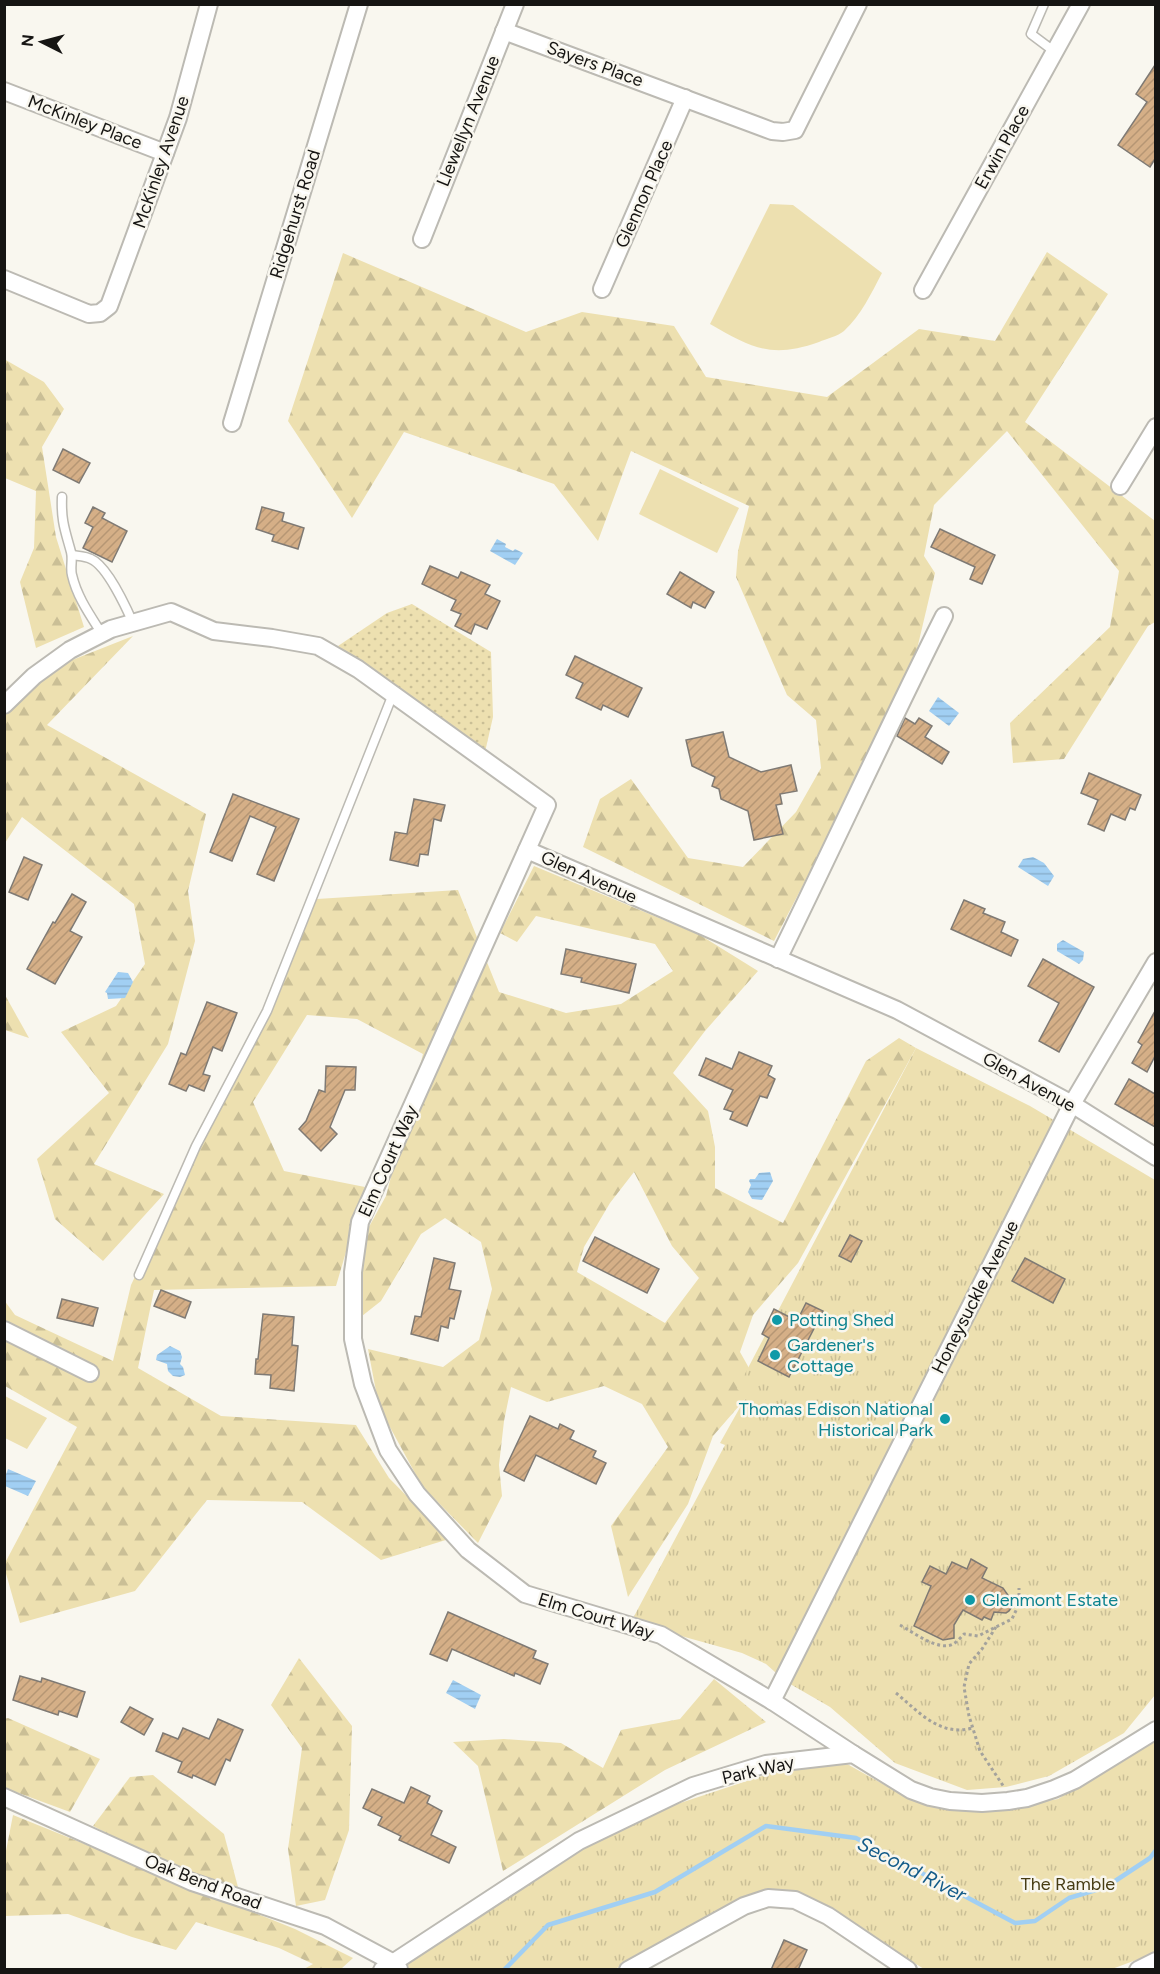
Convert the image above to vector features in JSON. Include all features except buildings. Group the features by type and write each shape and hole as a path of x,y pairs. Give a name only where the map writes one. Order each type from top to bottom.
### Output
{"street":[{"name":"McKinley Avenue","path":"4,279 89,314 100,313 109,306 178,118 209,4"},
{"name":"Ridgehurst Road","path":"232,423 359,4"},
{"name":"Llewellyn Avenue","path":"422,239 515,4"},
{"name":"Sayers Place","path":"504,31 772,131 783,132 795,130 858,4"},
{"name":"Erwin Place","path":"923,290 1081,4"},
{"name":"McKinley Place","path":"4,91 165,153"},
{"name":"Glennon Place","path":"602,289 685,98"},
{"path":"1120,486 1155,427"},
{"name":"Glen Avenue","path":"4,705 34,676 70,650 111,629 171,612 214,632 318,646 358,669 547,805 527,850 897,1010 1072,1104 1155,1157"},
{"path":"778,959 944,616"},
{"name":"Elm Court Way","path":"527,850 360,1222 353,1272 353,1339 363,1384 388,1450 417,1494 468,1550 525,1594 661,1635 772,1701 853,1754"},
{"name":"Honeysuckle Avenue","path":"772,1701 1072,1104 1155,962"},
{"path":"4,1330 90,1373"},
{"path":"853,1754 911,1790 950,1801 982,1803 1012,1800 1054,1789 1075,1780 1155,1730"},
{"name":"Park Way","path":"391,1967 579,1841 693,1786 766,1764 853,1754"},
{"name":"Oak Bend Road","path":"4,1797 192,1882 325,1926 391,1967"},
{"path":"628,1970 744,1906 768,1898 795,1900 828,1916 908,1970"},
{"path":"1138,1970 1155,1961"}],"lane":[{"path":"1044,4 1031,34 1055,52"},
{"path":"62,497 61,514 72,555 71,573 82,602 102,634"},
{"path":"72,555 90,558 97,563 124,602 133,623"},
{"path":"139,1275 196,1146 267,1011 393,694"}],"path":[{"path":"900,1625 932,1643 943,1646 952,1644 964,1634 978,1636 1012,1619 1019,1604 1019,1588"},
{"path":"996,1627 969,1664 964,1687 969,1716 980,1751 1012,1800"},
{"path":"896,1693 935,1725 960,1732 972,1728"}],"green space":[{"path":"770,204 793,205 882,273 861,311 839,334 802,347 774,350 750,345 710,324"},
{"path":"1047,252 1108,294 1025,422 1155,521 1155,622 1148,626 1064,759 1013,763 1010,723 1110,627 1119,571 1007,431 934,505 924,556 935,573 910,679 774,941 583,847 600,799 631,779 688,858 743,867 796,812 821,768 816,720 787,695 736,577 738,551 749,506 631,451 598,541 554,484 404,432 352,518 288,421 343,253 526,332 582,312 674,326 706,377 827,397 919,329 995,341"},
{"path":"4,359 44,382 64,409 42,447 56,537 84,627 36,648 20,582 34,548 36,491 5,478"},
{"path":"660,469 739,508 717,553 639,514"},
{"path":"412,604 491,652 493,717 485,752 338,646 387,613"},
{"path":"133,636 47,725 206,814 188,891 195,941 168,1044 94,1164 164,1194 103,1261 55,1219 37,1159 109,1093 61,1032 116,1006 145,964 134,904 22,817 5,843 5,712 57,666"},
{"path":"534,866 700,935 758,971 705,1031 673,1073 708,1111 715,1147 715,1188 783,1223 866,1061 899,1038 916,1048 798,1263 753,1315 740,1352 758,1384 713,1436 688,1504 628,1597 611,1526 668,1447 642,1404 604,1386 547,1402 511,1387 499,1465 502,1496 478,1543 422,1486 379,1407 368,1349 443,1367 479,1340 492,1289 481,1242 445,1218 421,1234 381,1301 362,1316 360,1243 386,1196 423,1054 357,1019 307,1015 253,1102 284,1171 365,1187 336,1286 154,1290 138,1368 221,1416 356,1425 389,1478 449,1539 381,1560 302,1502 207,1500 135,1591 20,1623 5,1563 77,1427 5,1386 4,1300 15,1315 113,1361 131,1285 317,899 458,890 499,992 566,1013 621,1004 673,971 655,944 536,916 517,942 500,933","holes":["634,1172 672,1246 699,1278 665,1323 577,1272 584,1247 610,1203"]},
{"path":"5,995 29,1038 5,1030"},
{"name":"Thomas Edison National Historical Park","path":"916,1048 1030,1106 1155,1180 1155,1695 1124,1733 1049,1776 1006,1787 967,1790 895,1763 830,1707 785,1681 766,1664 742,1653 631,1622 725,1445 720,1443 747,1395 737,1389"},
{"path":"5,1396 47,1418 27,1449 5,1438"},
{"path":"299,1658 352,1726 349,1830 325,1900 296,1906 288,1849 302,1748 271,1705"},
{"path":"714,1679 766,1722 665,1770 503,1871 478,1766 453,1742 504,1739 561,1743 603,1768 621,1730 680,1719"},
{"path":"8,1718 100,1759 70,1812 5,1788 4,1719"},
{"name":"The Ramble","path":"1155,1735 1155,1953 1112,1969 924,1969 805,1895 757,1895 615,1969 409,1970 400,1960 573,1854 656,1811 771,1773 847,1764 890,1788 946,1804 999,1810 1058,1799"},
{"path":"153,1775 224,1834 239,1891 177,1869 93,1826 130,1777"},
{"path":"13,1815 295,1929 353,1958 341,1969 304,1969 313,1964 279,1948 196,1922 176,1950 68,1914 5,1916 5,1856"}],"water":[{"path":"497,539 506,544 505,547 523,553 515,565 490,551"},
{"path":"938,697 959,713 949,726 929,711"},
{"path":"1033,857 1044,863 1054,876 1048,886 1018,867 1023,859"},
{"path":"1063,940 1084,952 1083,960 1079,964 1057,951 1057,944"},
{"path":"118,972 128,973 133,982 125,998 108,999 105,992"},
{"path":"770,1172 773,1181 762,1200 752,1199 748,1192 751,1185 750,1179 755,1179 759,1173"},
{"path":"170,1346 180,1351 182,1357 180,1364 185,1375 173,1376 168,1371 167,1364 156,1360 157,1355"},
{"path":"8,1469 36,1481 28,1496 5,1486"},
{"path":"453,1680 481,1695 475,1709 446,1693"}],"waterway":[{"name":"Second River","path":"504,1970 548,1925 655,1892 766,1826 856,1838 1015,1923 1035,1921 1069,1898 1106,1887 1150,1858 1156,1850"}],"place":[{"name":"Potting Shed","path":"777,1320"},
{"name":"Gardener's Cottage","path":"775,1355"},
{"name":"Thomas Edison National Historical Park","path":"945,1419"},
{"name":"Glenmont Estate","path":"970,1600"}]}
